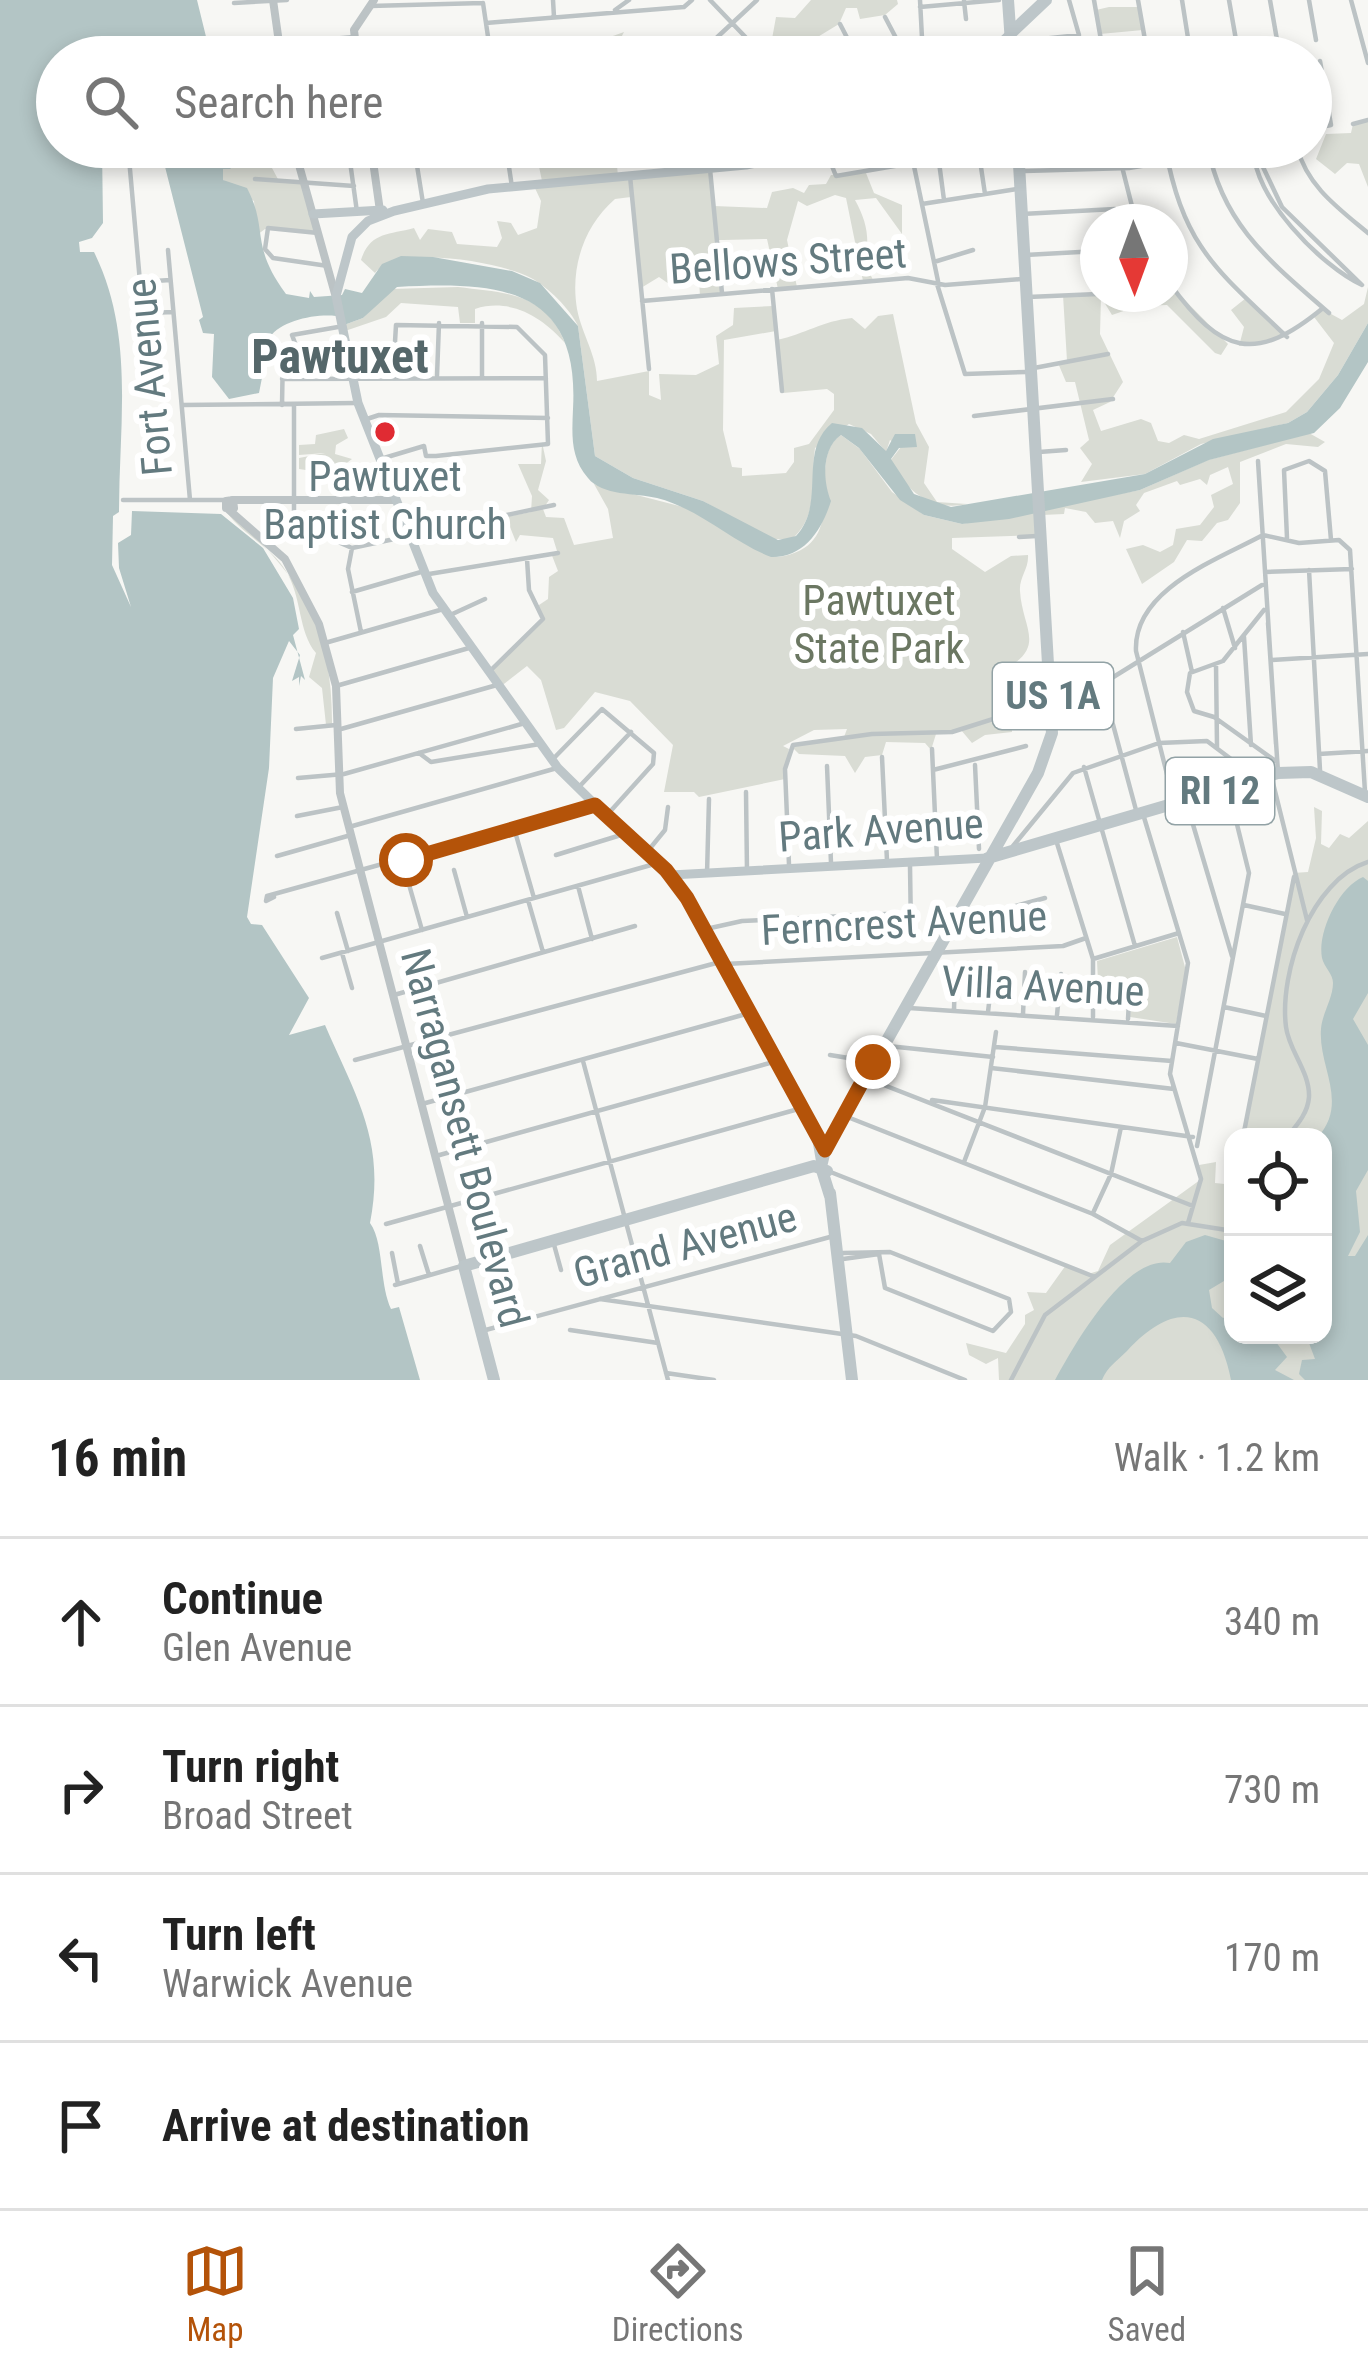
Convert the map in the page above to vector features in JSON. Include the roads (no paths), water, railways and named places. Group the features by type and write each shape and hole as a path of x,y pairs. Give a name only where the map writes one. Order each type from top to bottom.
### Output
{"main road":[{"path":"1009,0 1017,36"},
{"path":"1018,36 1046,0"},
{"path":"313,214 379,213 512,187 715,168"},
{"path":"1019,168 1040,488"},
{"path":"379,213 355,233 334,266 338,326 358,403 423,573 445,613 555,764 670,875 706,929 804,1107 825,1150 823,1169"},
{"path":"1034,410 1040,488"},
{"name":"US 1A","path":"825,1150 978,874 983,854 1007,849 1046,757 1062,703 1040,488"},
{"name":"Park Avenue","path":"670,875 966,862 983,854 1056,840 1271,772 1320,776 1367,796"},
{"path":"966,862 978,874"},
{"path":"815,1129 830,1196 852,1380"},
{"path":"464,1266 823,1169"},
{"name":"Narragansett Boulevard","path":"464,1266 494,1380"}],"street":[{"path":"273,0 278,36"},
{"path":"234,4 287,0"},
{"path":"553,0 554,17"},
{"path":"609,12 629,0"},
{"path":"486,22 684,7 692,0"},
{"path":"710,0 745,36"},
{"path":"718,36 757,0"},
{"path":"922,36 920,3 999,0"},
{"path":"1048,36 1078,35 1069,0"},
{"path":"1094,0 1100,36"},
{"path":"1138,0 1144,36"},
{"path":"1182,0 1188,36"},
{"path":"1229,0 1235,36"},
{"path":"1270,0 1276,36"},
{"path":"1309,0 1315,36"},
{"path":"1351,0 1368,63"},
{"path":"354,36 356,25 372,3 483,1 488,36"},
{"path":"964,1 965,19"},
{"path":"886,17 896,36"},
{"path":"840,24 846,36"},
{"path":"1359,41 1368,39"},
{"path":"1352,124 1368,120"},
{"path":"130,168 140,282 170,280"},
{"path":"299,168 318,233 334,266"},
{"path":"351,168 357,212"},
{"path":"374,168 379,213"},
{"path":"416,168 420,204"},
{"path":"509,168 512,187"},
{"path":"834,168 836,176 883,168"},
{"path":"914,168 938,282 965,374 1031,370 1108,354"},
{"path":"940,168 944,200"},
{"path":"981,168 985,194"},
{"path":"1019,172 1086,168"},
{"path":"1121,168 1131,204"},
{"path":"1169,168 1174,196 1195,242 1226,280 1286,337"},
{"path":"1188,302 1230,345 1252,346 1286,337 1326,311 1246,238 1219,193 1213,168"},
{"path":"1257,168 1278,206 1363,285 1307,236"},
{"path":"1304,168 1318,189 1367,231"},
{"path":"710,169 722,293"},
{"path":"630,176 649,369"},
{"path":"255,179 354,186"},
{"path":"922,204 1020,188"},
{"path":"1022,214 1080,210"},
{"path":"318,233 264,230 269,257 334,266"},
{"name":"Fort Avenue","path":"168,250 190,500"},
{"path":"934,262 973,250"},
{"path":"1024,255 1080,252"},
{"name":"Bellows Street","path":"642,301 908,278 938,282 1026,278"},
{"path":"772,289 782,391"},
{"path":"1028,297 1080,295"},
{"path":"148,314 172,312"},
{"path":"437,376 439,323"},
{"path":"482,323 482,376"},
{"path":"379,459 424,446 426,456 548,444 544,355 530,335 511,325 396,325 393,376"},
{"path":"298,351 292,335 338,326"},
{"path":"281,405 283,351 344,352"},
{"path":"282,379 548,378"},
{"path":"974,416 1113,399"},
{"path":"182,405 358,403"},
{"path":"273,544 294,523 294,406"},
{"path":"364,420 379,415 548,418"},
{"path":"1039,452 1066,450"},
{"path":"1258,461 1276,744 1271,772"},
{"path":"1287,538 1285,470 1304,461 1320,464 1325,471 1330,540"},
{"path":"123,500 208,500 233,505 394,500"},
{"name":"Narragansett Boulevard","path":"233,505 273,544 301,582 325,643 336,686 337,775 343,807 464,1266"},
{"path":"294,523 352,548 554,505"},
{"path":"1233,959 1159,743 1139,658 1137,632 1156,599 1263,535 1299,543 1330,540 1348,545 1367,796"},
{"path":"1019,537 1043,536"},
{"path":"352,548 347,562 361,632"},
{"path":"352,592 423,573 558,553"},
{"path":"489,672 543,619 529,590 527,559"},
{"path":"1265,572 1352,568"},
{"path":"1309,570 1320,776"},
{"path":"789,871 786,761 793,746 872,734 952,732 1062,703 1265,584"},
{"path":"325,643 445,613 485,598"},
{"path":"1223,608 1235,648"},
{"path":"1246,1128 1294,877 1294,851 1271,772 1251,745 1190,705 1186,681 1192,672 1216,664 1235,648 1266,608"},
{"path":"1183,632 1192,672"},
{"path":"1244,637 1251,745"},
{"path":"336,686 471,647"},
{"path":"1271,660 1368,654"},
{"path":"1216,664 1217,747"},
{"path":"296,729 336,728 497,685"},
{"path":"1104,691 1120,755 1189,962 1172,1061 1174,1089 1195,1137"},
{"path":"277,856 555,764 602,709 632,731 655,761 607,815"},
{"path":"298,778 337,775 525,723"},
{"path":"578,788 632,731"},
{"path":"1007,849 1070,776 1159,743 1186,739 1217,747 1271,772"},
{"path":"419,753 431,762 540,744"},
{"path":"933,770 975,763 1026,746"},
{"path":"932,749 937,864"},
{"path":"1319,754 1365,751"},
{"path":"882,757 887,866"},
{"path":"975,763 983,854"},
{"path":"827,766 831,869"},
{"path":"1084,767 1135,946"},
{"path":"1188,1223 1201,1181 1195,1137 1244,905 1249,857 1228,788"},
{"path":"746,791 747,872"},
{"path":"707,874 709,799"},
{"path":"274,897 595,805"},
{"path":"297,816 343,807"},
{"path":"646,852 665,830 668,807"},
{"path":"514,829 543,952"},
{"path":"556,855 627,834"},
{"path":"1056,840 1093,959 1093,1017"},
{"path":"1292,1128 1309,1101 1286,1016 1291,970 1316,910 1348,872 1368,862"},
{"path":"322,958 658,863"},
{"path":"910,866 911,931"},
{"path":"454,870 467,917"},
{"path":"1294,877 1306,927"},
{"path":"408,881 422,930"},
{"path":"577,885 592,938"},
{"path":"950,924 1045,898"},
{"path":"1303,903 1316,910"},
{"path":"1244,905 1286,914"},
{"path":"337,914 352,988"},
{"path":"706,929 744,921 886,914"},
{"path":"394,995 635,926"},
{"path":"1093,959 1179,933"},
{"name":"Ferncrest Avenue","path":"355,1060 725,962 1063,946 1086,938"},
{"path":"1023,1014 1025,972"},
{"path":"1057,1016 1061,974"},
{"path":"954,1010 956,975"},
{"path":"988,1012 992,977"},
{"path":"1128,1019 1130,983"},
{"path":"1224,1007 1267,1016"},
{"name":"Villa Avenue","path":"903,1008 1128,1019 1178,1026"},
{"path":"422,1104 752,1012"},
{"path":"964,1162 985,1107 996,1032"},
{"path":"1175,1042 1258,1059"},
{"path":"882,1046 993,1058"},
{"path":"995,1047 1172,1061"},
{"path":"830,1055 873,1062"},
{"path":"583,1059 667,1377 714,1380"},
{"path":"436,1156 778,1060"},
{"path":"992,1068 1174,1089"},
{"path":"865,1078 1192,1206"},
{"path":"923,1099 1195,1137"},
{"path":"386,1224 804,1107"},
{"path":"844,1115 1093,1214 1142,1240"},
{"path":"1093,1214 1111,1174 1121,1127"},
{"path":"823,1169 1095,1277"},
{"path":"1011,1380 1038,1324 1142,1240 1188,1223 1224,1229"},
{"name":"Grand Avenue","path":"482,1331 835,1236"},
{"path":"553,1241 561,1270"},
{"path":"420,1246 429,1275"},
{"path":"392,1252 396,1284 464,1266"},
{"path":"837,1257 890,1252 1009,1299 1012,1310 993,1331 885,1288 879,1254"},
{"path":"600,1299 846,1335 964,1380"},
{"path":"570,1330 658,1343"}],"place":[{"name":"Pawtuxet Baptist Church","path":"385,432"}],"district":[{"name":"Pawtuxet","path":"340,356"}],"park label":[{"name":"Pawtuxet State Park","path":"879,624"}]}
